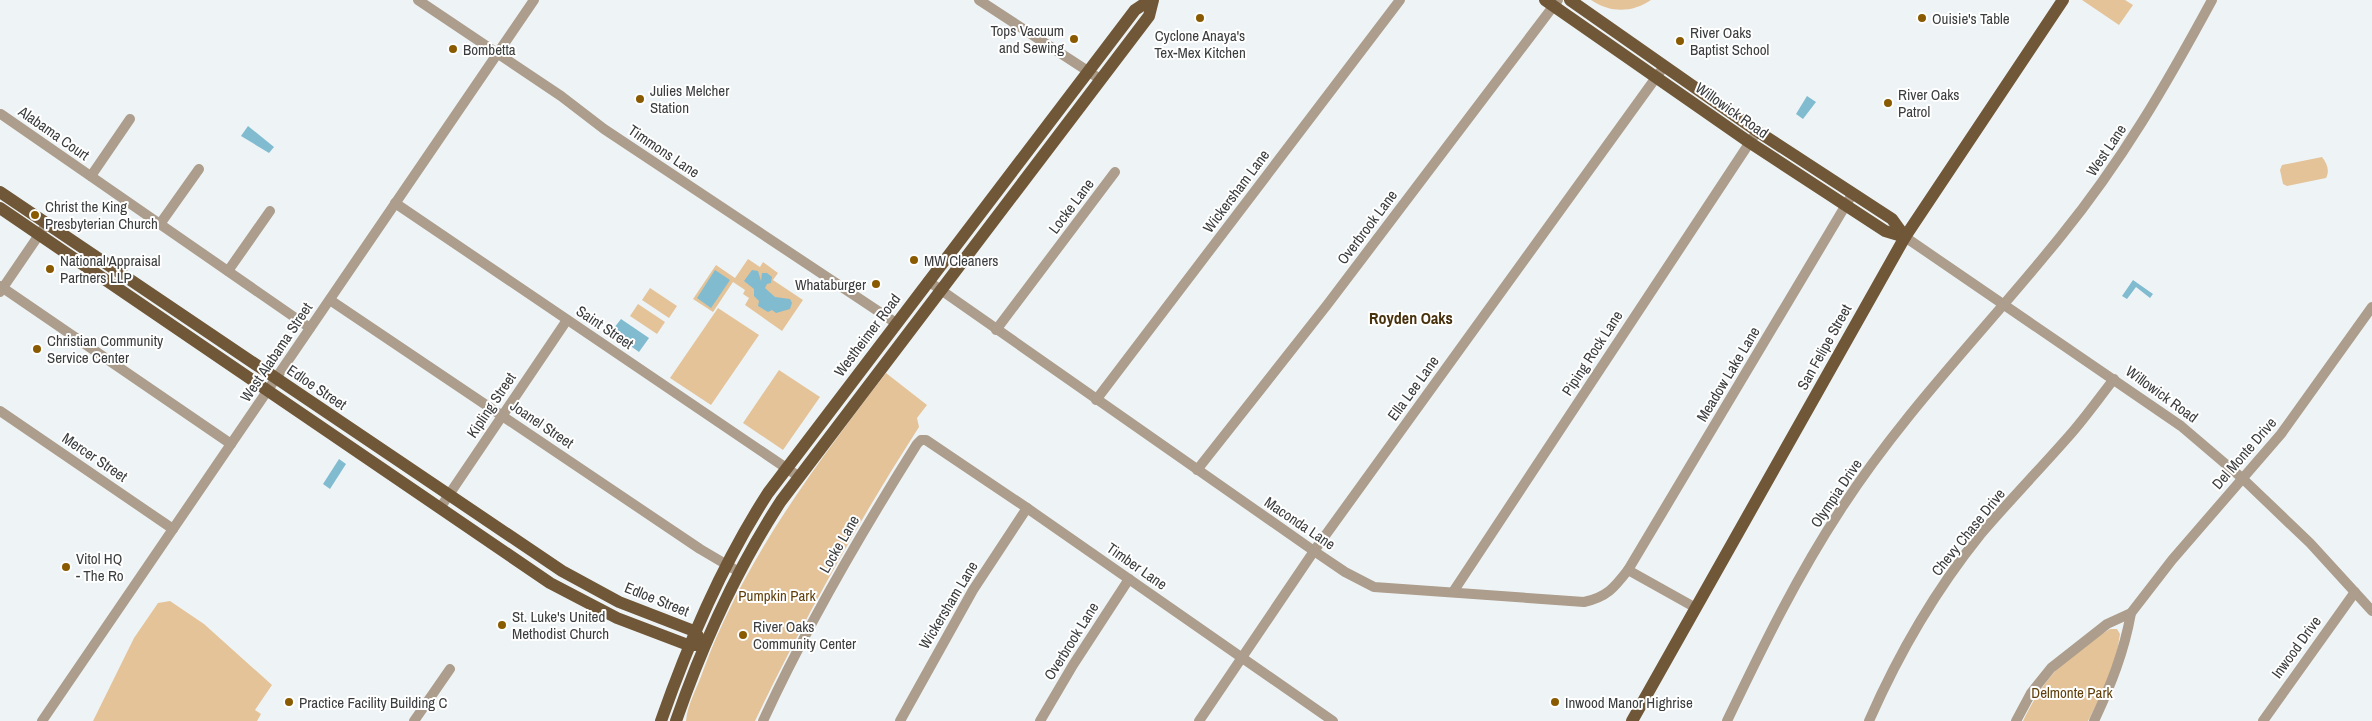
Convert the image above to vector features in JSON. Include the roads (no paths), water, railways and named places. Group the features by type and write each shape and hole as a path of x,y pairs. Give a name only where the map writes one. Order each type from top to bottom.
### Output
{"main road":[{"name":"Westheimer Road","path":"661,721 688,645 726,565 750,521 786,468 1135,10 1151,0"},
{"name":"Westheimer Road","path":"676,721 704,644 763,528 798,476 1149,16 1151,0"},
{"name":"Willowick Road","path":"1570,0 1757,130 1892,219 1905,237"},
{"name":"San Felipe Street","path":"1632,721 1905,237 2063,0"},
{"name":"Willowick Road","path":"1553,2 1750,142 1886,231 1905,237"},
{"name":"Edloe Street","path":"0,192 533,552 618,602 694,631 704,644"},
{"name":"Edloe Street","path":"0,208 550,582 617,618 688,645 704,644"},
{"path":"156,314 164,303"},
{"path":"891,354 896,336 896,324"},
{"path":"843,392 854,402"},
{"path":"370,461 378,448"},
{"path":"524,565 533,552"}],"street":[{"name":"Timmons Lane","path":"418,0 498,53 612,134 896,324"},
{"name":"West Alabama Street","path":"42,721 534,0"},
{"path":"979,0 1100,79"},
{"name":"Wickersham Lane","path":"1096,400 1400,0"},
{"name":"West Lane","path":"2005,304 2063,234 2129,145 2161,94 2212,0"},
{"name":"Overbrook Lane","path":"1198,470 1333,297 1553,2"},
{"path":"1654,58 1656,76"},
{"name":"Ella Lee Lane","path":"1199,721 1314,551 1656,76 1666,66"},
{"name":"Alabama Court","path":"1,114 310,328"},
{"name":"Alabama Court","path":"90,176 130,119"},
{"name":"Piping Rock Lane","path":"1453,592 1757,130"},
{"path":"160,224 199,169"},
{"name":"Locke Lane","path":"996,330 1115,172"},
{"name":"Meadow Lake Lane","path":"1628,570 1854,193"},
{"name":"Saint Street","path":"395,203 798,476"},
{"path":"228,271 270,211"},
{"path":"46,223 1,289 231,444"},
{"name":"Willowick Road","path":"1905,237 2181,426 2242,478 2310,543 2372,611"},
{"name":"Maconda Lane","path":"928,281 1314,551 1345,572 1374,587 1584,602 1600,599 1614,588 1628,570"},
{"name":"Joanel Street","path":"330,300 739,572"},
{"name":"Olympia Drive","path":"1727,721 1782,608 1841,508 1932,388 2005,304"},
{"name":"Del Monte Drive","path":"2016,721 2031,693 2050,668 2107,624 2131,613 2172,560 2306,401 2372,307"},
{"name":"Kipling Street","path":"440,508 566,320"},
{"name":"Chevy Chase Drive","path":"1869,721 1909,641 1950,576 1980,535 2071,434 2114,379"},
{"name":"Mercer Street","path":"0,411 173,529"},
{"name":"Locke Lane","path":"763,721 830,590 869,522 921,440"},
{"name":"Timber Lane","path":"921,440 931,442 1333,721"},
{"name":"Wickersham Lane","path":"900,721 973,590 1027,508"},
{"path":"1628,570 1696,608"},
{"name":"Overbrook Lane","path":"1040,721 1073,665 1129,579"},
{"name":"Inwood Drive","path":"2263,721 2355,592"},
{"name":"Del Monte Drive","path":"2094,721 2114,678 2126,642 2131,613"},
{"path":"414,721 450,668"}],"water":[{"path":"1807,96 1816,102 1803,119 1796,114"},
{"path":"248,126 274,147 269,153 241,136"},
{"path":"715,270 730,280 711,308 697,298"},
{"path":"752,270 758,271 761,281 762,273 767,273 772,277 771,283 767,284 765,288 775,297 790,299 792,303 790,309 776,313 772,310 768,312 758,306 759,301 754,296 754,289 744,281"},
{"path":"2133,280 2153,294 2150,298 2136,287 2127,299 2122,296"},
{"path":"621,319 649,338 639,352 611,332"},
{"path":"339,459 346,464 330,489 323,484"}],"place":[{"name":"Cyclone Anaya's Tex-Mex Kitchen","path":"1200,18"},
{"name":"Ouisie's Table","path":"1922,18"},
{"name":"Tops Vacuum and Sewing","path":"1074,39"},
{"name":"River Oaks Baptist School","path":"1680,41"},
{"name":"Bombetta","path":"453,49"},
{"name":"Julies Melcher Station","path":"640,99"},
{"name":"River Oaks Patrol","path":"1888,103"},
{"name":"Christ the King Presbyterian Church","path":"35,215"},
{"name":"MW Cleaners","path":"914,260"},
{"name":"National Appraisal Partners LLP","path":"50,269"},
{"name":"Whataburger","path":"876,284"},
{"name":"Christian Community Service Center","path":"37,349"},
{"name":"Vitol HQ - The Ro","path":"66,567"},
{"name":"St. Luke's United Methodist Church","path":"502,625"},
{"name":"River Oaks Community Center","path":"743,635"},
{"name":"Practice Facility Building C","path":"289,702"},
{"name":"Inwood Manor Highrise","path":"1555,702"}],"district":[{"name":"Royden Oaks","path":"1411,318"}],"park label":[{"name":"Pumpkin Park","path":"777,595"},
{"name":"Delmonte Park","path":"2072,692"}]}
